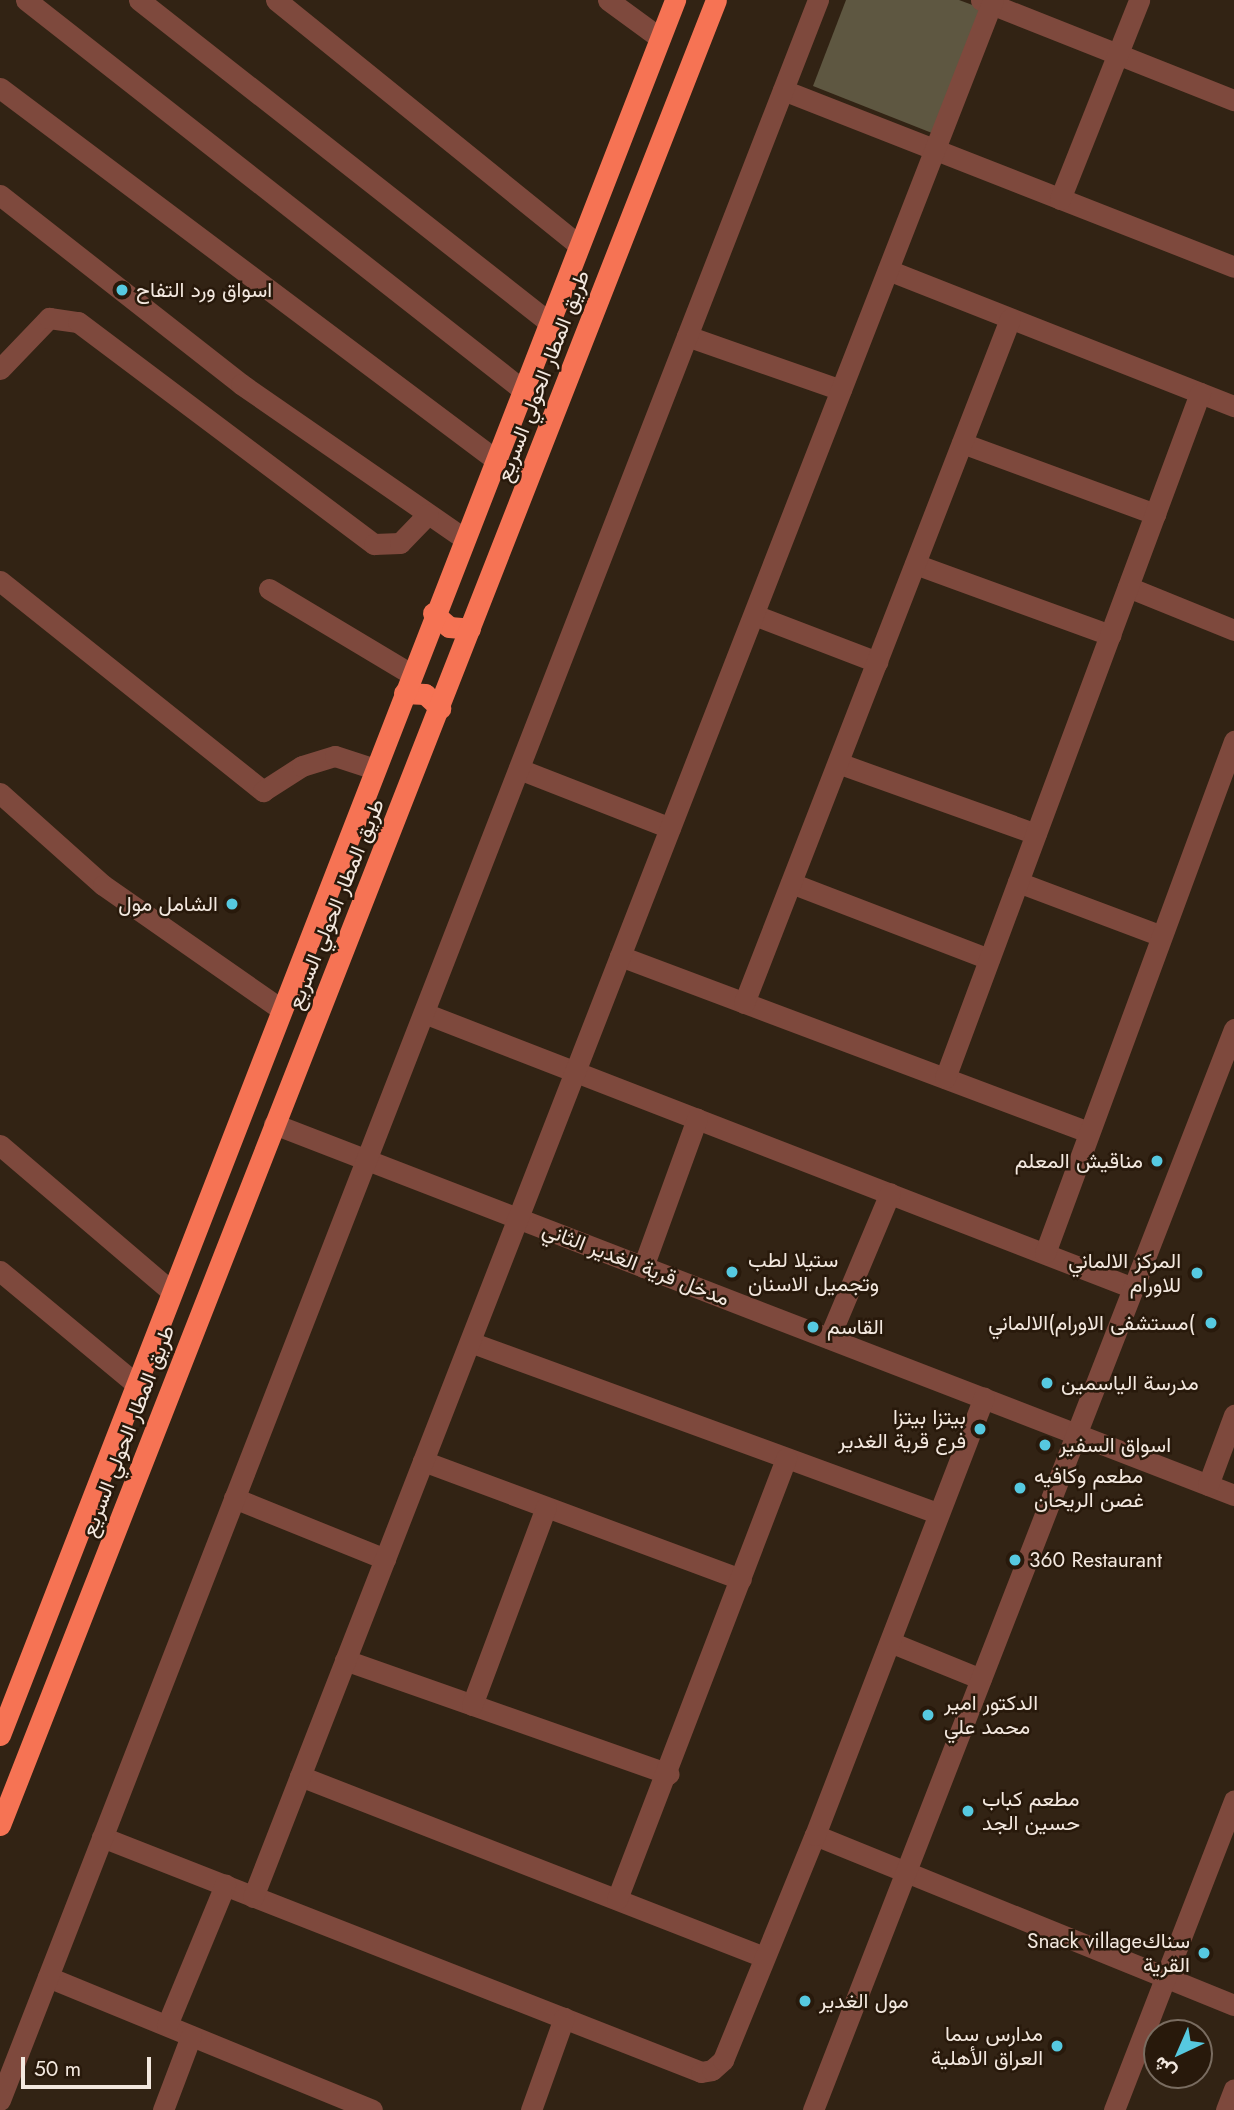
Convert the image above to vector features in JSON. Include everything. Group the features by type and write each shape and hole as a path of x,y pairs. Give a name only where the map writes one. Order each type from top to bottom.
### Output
{"highway":[{"name":"طريق المطار الحولي السريع","path":"0,1735 6,1700 136,1384 433,613 465,539 675,0"},
{"name":"طريق المطار الحولي السريع","path":"2,1812 440,708 716,0"},
{"path":"433,613 449,627 470,629"},
{"path":"407,683 425,694 440,708"}],"street":[{"path":"26,0 523,390"},
{"path":"139,0 550,323"},
{"path":"276,0 579,245"},
{"path":"608,0 660,38"},
{"path":"0,2100 818,0"},
{"path":"1060,198 1139,0"},
{"path":"253,1897 934,153 989,1 1234,100"},
{"path":"0,88 496,460"},
{"path":"783,90 934,153 1060,198 1234,267"},
{"path":"0,194 241,384 465,539"},
{"path":"888,270 1234,406"},
{"path":"5,356 49,318 78,322 374,544 400,543 428,514"},
{"path":"744,1003 1010,319"},
{"path":"687,336 841,390"},
{"path":"945,1078 1200,393"},
{"path":"962,443 1155,514"},
{"path":"915,564 1110,635"},
{"path":"0,581 263,791 302,766 335,756 375,769"},
{"path":"1128,587 1234,630"},
{"path":"270,589 407,683"},
{"path":"754,615 877,662"},
{"path":"1045,1253 1159,935 1225,794 1234,741"},
{"path":"838,762 1036,834"},
{"path":"519,769 670,828"},
{"path":"0,793 103,885 282,1010"},
{"path":"1018,882 1159,935"},
{"path":"791,883 989,959"},
{"path":"620,956 1088,1132"},
{"path":"424,1013 1133,1288"},
{"path":"813,2110 1234,1029"},
{"path":"643,1266 697,1119"},
{"name":"مدخل قرية الغدير الثاني","path":"274,1124 1234,1495"},
{"path":"0,1145 172,1292"},
{"path":"829,1338 890,1193"},
{"path":"0,1271 136,1384"},
{"path":"470,1342 937,1513"},
{"path":"102,1838 701,2072 712,2070 723,2060 815,1835 937,1513 984,1398"},
{"path":"1208,1485 1234,1415"},
{"path":"617,1899 669,1774 786,1458"},
{"path":"423,1461 741,1579"},
{"path":"234,1498 385,1559"},
{"path":"472,1704 546,1507"},
{"path":"890,1642 981,1679"},
{"path":"345,1660 669,1774"},
{"path":"300,1776 764,1956"},
{"path":"1114,2110 1234,1800"},
{"path":"815,1835 1234,2005"},
{"path":"167,2025 225,1885"},
{"path":"48,1977 372,2110"},
{"path":"531,2110 564,2018"},
{"path":"163,2110 191,2036"},
{"path":"1226,2110 1234,2089"}],"building":[{"path":"846,0 959,0 986,10 937,135 813,86"}],"place":[{"name":"اسواق ورد التفاح","path":"122,290"},
{"name":"الشامل مول","path":"232,904"},
{"name":"مناقيش المعلم","path":"1157,1161"},
{"name":"ستيلا لطب وتجميل الاسنان","path":"732,1272"},
{"name":"المركز الالماني للاورام","path":"1197,1273"},
{"name":"مستشفى الاورام)الالماني(","path":"1211,1323"},
{"name":"القاسم","path":"813,1327"},
{"name":"مدرسة الياسمين","path":"1047,1383"},
{"name":"بيتزا بيتزا فرع قرية الغدير","path":"980,1429"},
{"name":"اسواق السفير","path":"1045,1445"},
{"name":"مطعم وكافيه غصن الريحان","path":"1020,1488"},
{"name":"360 Restaurant","path":"1015,1560"},
{"name":"الدكتور امير محمد علي","path":"928,1715"},
{"name":"مطعم كباب حسين الجد","path":"968,1811"},
{"name":"Snack villageسناك القرية","path":"1204,1953"},
{"name":"مول الغدير","path":"805,2001"},
{"name":"مدارس سما العراق الأهلية","path":"1057,2046"}]}
